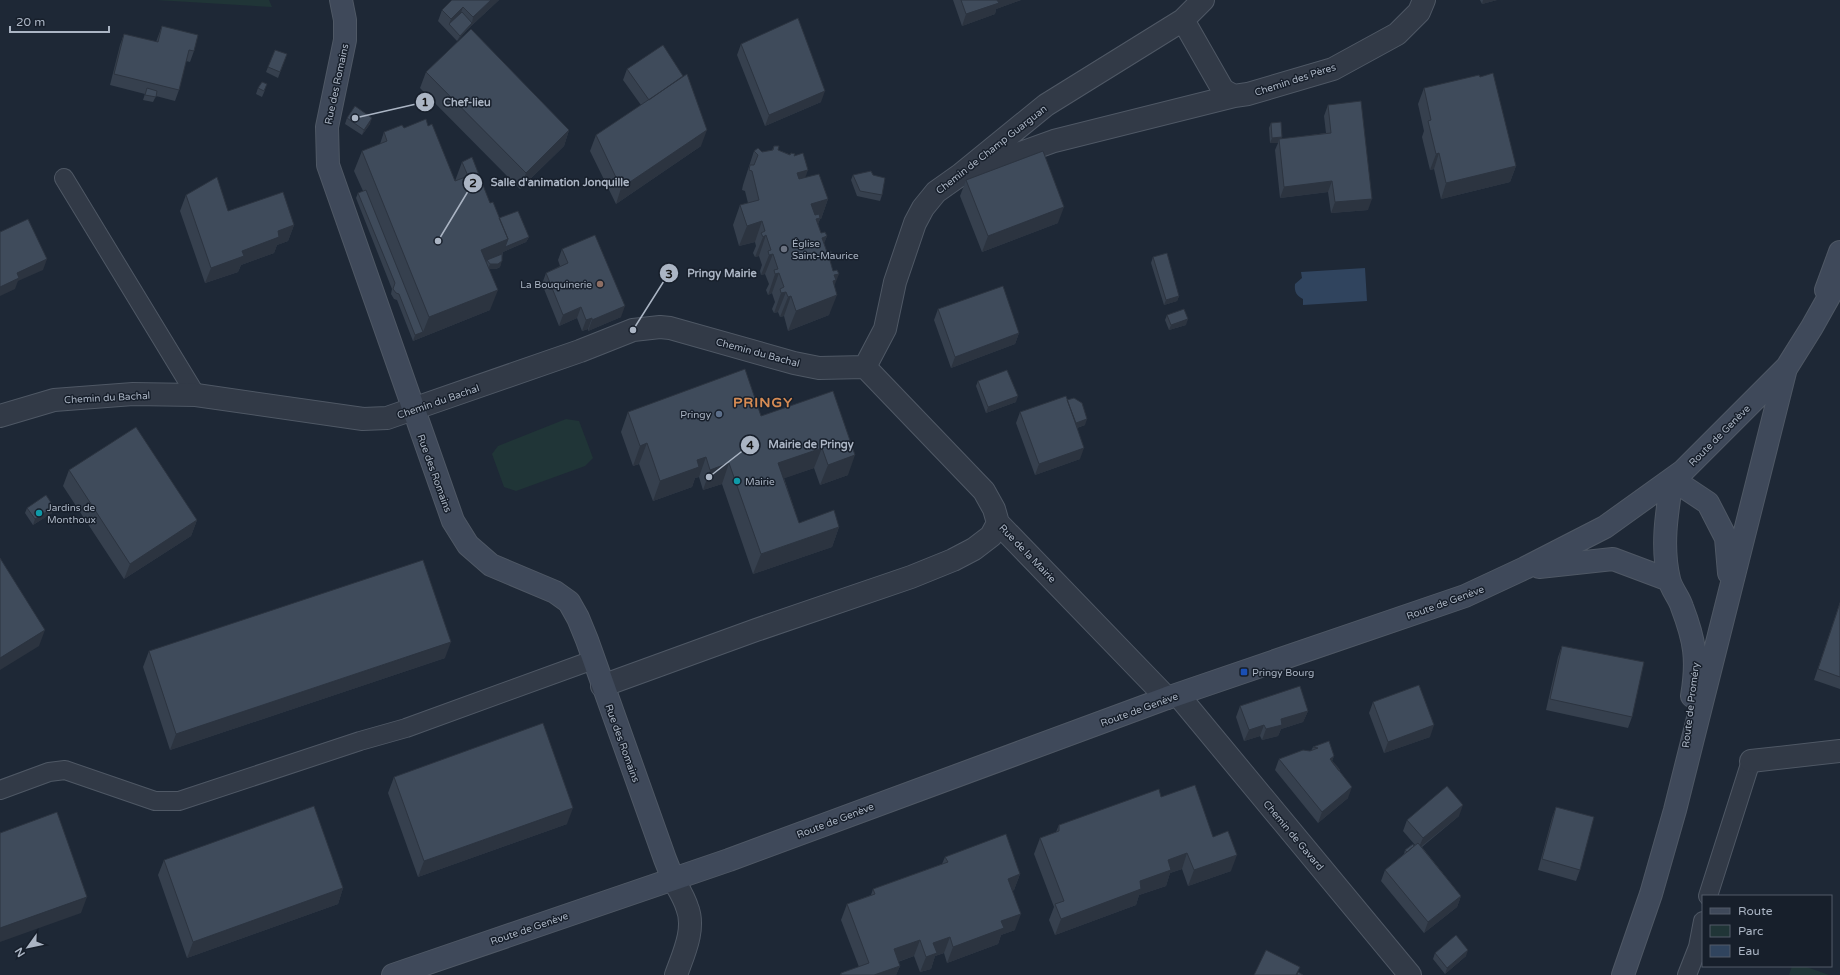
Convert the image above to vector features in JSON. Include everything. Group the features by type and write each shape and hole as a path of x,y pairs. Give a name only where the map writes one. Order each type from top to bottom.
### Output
{"street":[{"name":"Rue des Romains","path":"341,0 345,20 345,40 327,127 328,166 453,521 468,545 491,565 555,592 569,602 578,618 673,879"},
{"name":"Chemin de Champ Guarguan","path":"865,367 885,329 895,282 918,218 923,208 936,192 960,175 1046,105 1183,20 1203,0"},
{"name":"Chemin des Pères","path":"960,175 1054,141 1234,96 1248,94 1333,69 1397,34 1419,12 1424,0"},
{"path":"1183,20 1223,90 1234,96"},
{"name":"Route de Genève","path":"1812,327 1840,252"},
{"name":"Route de Genève","path":"394,975 736,857 1173,696 1465,596 1526,568 1605,527 1684,471 1787,367 1812,327 1840,277"},
{"name":"Chemin du Bachal","path":"0,416 54,400 133,394 196,395 364,419 387,418 580,352 633,330 660,327 670,328 794,363 819,368 865,367"},
{"name":"Rue de la Mairie","path":"865,367 984,491 994,509 998,523 1173,696"},
{"name":"Route de Proméry","path":"1622,975 1651,894 1675,810 1787,367"},
{"name":"Route de Proméry","path":"1675,810 1696,661 1693,641 1682,605 1669,580 1664,529 1672,479 1708,503 1726,538 1730,592"},
{"path":"602,686 756,630 912,577 953,560 974,549 991,536 998,523"},
{"path":"1526,568 1613,559 1669,580"},
{"name":"Chemin de Gavard","path":"1173,696 1410,975"},
{"path":"1751,761 1840,751"},
{"path":"673,879 688,909 689,923 688,937 676,975"}],"lane":[{"path":"64,178 196,395"},
{"path":"0,790 49,772 65,770 155,802 179,801 353,743 406,728 593,660"},
{"path":"1708,895 1751,761"},
{"path":"1687,975 1698,947 1702,926"}],"green space":[{"path":"156,0 269,0 272,7"},
{"path":"566,419 579,421 593,458 585,466 516,491 504,487 492,454 498,446"},
{"path":"1792,967 1807,967 1829,975 1789,975"}],"water":[{"path":"1365,268 1367,301 1303,305 1303,299 1299,297 1296,291 1295,284 1302,278 1301,272"}],"building":[{"path":"452,0 491,0 473,17 463,7 451,19 442,10"},
{"path":"961,0 997,0 999,3 966,14"},
{"path":"462,12 472,23 460,36 449,24"},
{"path":"798,18 825,91 769,115 741,44"},
{"path":"162,26 198,35 194,51 189,50 179,90 114,74 124,34 158,42"},
{"path":"471,29 569,130 526,173 426,72"},
{"path":"663,45 683,76 649,100 627,69"},
{"path":"275,50 287,54 280,72 268,67"},
{"path":"1493,73 1516,166 1446,183 1439,153 1436,154 1428,121 1431,120 1424,88"},
{"path":"687,74 707,130 621,188 596,135"},
{"path":"262,82 267,84 264,91 258,88"},
{"path":"147,88 157,91 156,97 145,95"},
{"path":"1361,101 1372,199 1335,202 1332,181 1284,187 1279,139 1331,133 1328,105"},
{"path":"355,106 372,118 364,130 347,118"},
{"path":"426,119 428,126 432,124 455,181 468,176 462,162 472,157 490,203 493,202 508,239 481,250 498,290 429,317 362,151 387,141 384,132 402,125 404,128"},
{"path":"1281,122 1282,137 1272,138 1271,123"},
{"name":"Église Saint-Maurice","path":"774,146 779,146 778,150 790,155 791,153 795,154 794,156 803,153 808,170 797,173 799,179 819,174 828,199 811,204 815,215 819,214 820,218 816,219 821,233 825,232 827,236 822,238 827,252 831,251 832,256 829,257 833,271 837,270 839,274 834,275 836,280 833,281 837,295 796,311 791,296 788,297 786,292 781,293 780,289 784,287 779,273 775,274 774,270 778,269 773,254 769,255 768,251 771,250 766,235 763,237 761,233 765,231 762,221 747,226 740,205 759,200 752,171 749,170 750,165 754,165 758,155 754,151 758,148 762,152 773,150"},
{"path":"1043,151 1064,207 988,236 966,180"},
{"path":"871,171 873,175 885,178 882,195 860,191 853,175"},
{"path":"217,177 228,211 283,192 294,225 278,231 279,237 242,251 244,256 211,268 186,195"},
{"path":"366,190 423,332 415,335 399,294 393,289 395,283 358,193"},
{"path":"518,211 529,237 505,247 508,239 499,218"},
{"path":"28,219 47,259 17,273 19,278 0,287 0,232"},
{"path":"595,235 625,306 592,320 592,318 586,320 581,307 563,315 546,273 568,263 562,249"},
{"path":"1167,253 1179,296 1166,300 1153,257"},
{"path":"502,254 502,261 498,264 490,264 487,260"},
{"path":"1003,286 1019,333 955,357 938,309"},
{"path":"1184,309 1188,319 1171,325 1167,315"},
{"name":"Mairie","path":"745,369 761,416 833,391 855,455 828,465 822,448 778,463 799,523 834,510 839,527 761,554 729,463 710,470 706,457 697,460 699,467 660,481 647,443 640,446 628,412"},
{"path":"1007,370 1018,396 988,407 978,381"},
{"path":"1066,396 1084,448 1039,464 1020,412"},
{"path":"1074,398 1082,403 1087,419 1076,423 1067,400"},
{"path":"136,427 197,520 130,564 69,470"},
{"path":"46,495 54,507 35,519 27,508"},
{"path":"0,558 45,630 0,658"},
{"path":"423,560 451,642 176,734 149,651"},
{"path":"1840,603 1840,677 1818,669"},
{"path":"1562,646 1644,662 1632,717 1550,699"},
{"path":"1419,685 1434,725 1388,742 1373,702"},
{"path":"1300,686 1308,711 1281,719 1282,725 1266,729 1264,725 1249,730 1240,706"},
{"path":"543,723 573,808 424,861 394,777"},
{"path":"1329,741 1334,756 1330,759 1352,787 1322,812 1279,759 1303,750 1310,751 1318,748 1313,747"},
{"path":"1332,762 1340,770 1339,771"},
{"path":"1195,785 1213,837 1228,831 1237,855 1194,870 1187,853 1168,860 1171,870 1140,881 1141,889 1061,919 1055,904 1064,901 1040,838 1059,831 1059,825 1159,789 1161,797"},
{"path":"1447,786 1463,805 1423,838 1407,820"},
{"path":"314,806 343,888 193,942 164,860"},
{"path":"1556,807 1594,817 1580,870 1542,859"},
{"path":"57,812 87,897 0,928 0,833"},
{"path":"1006,834 1020,874 1008,879 1021,914 1001,921 1004,928 953,947 950,937 933,943 937,953 926,957 920,940 894,949 900,966 874,975 841,975 841,973 869,963 847,904 875,894 873,889 948,862 945,857"},
{"path":"1418,843 1461,896 1428,922 1385,870"},
{"path":"1413,844 1414,846 1407,852 1405,850"},
{"path":"1456,935 1468,950 1447,968 1435,953"},
{"path":"1266,950 1300,967 1296,975 1254,975"}],"place":[{"name":"Chef-lieu","path":"355,118"},
{"name":"Salle d'animation Jonquille","path":"438,241"},
{"name":"Église Saint-Maurice","path":"784,249"},
{"name":"La Bouquinerie","path":"600,284"},
{"name":"Pringy Mairie","path":"633,330"},
{"name":"Pringy","path":"719,414"},
{"name":"Mairie de Pringy","path":"709,477"},
{"name":"Mairie","path":"737,481"},
{"name":"Jardins de Monthoux","path":"39,513"},
{"name":"Pringy Bourg","path":"1244,672"}],"district":[{"name":"PRINGY","path":"763,402"}]}
